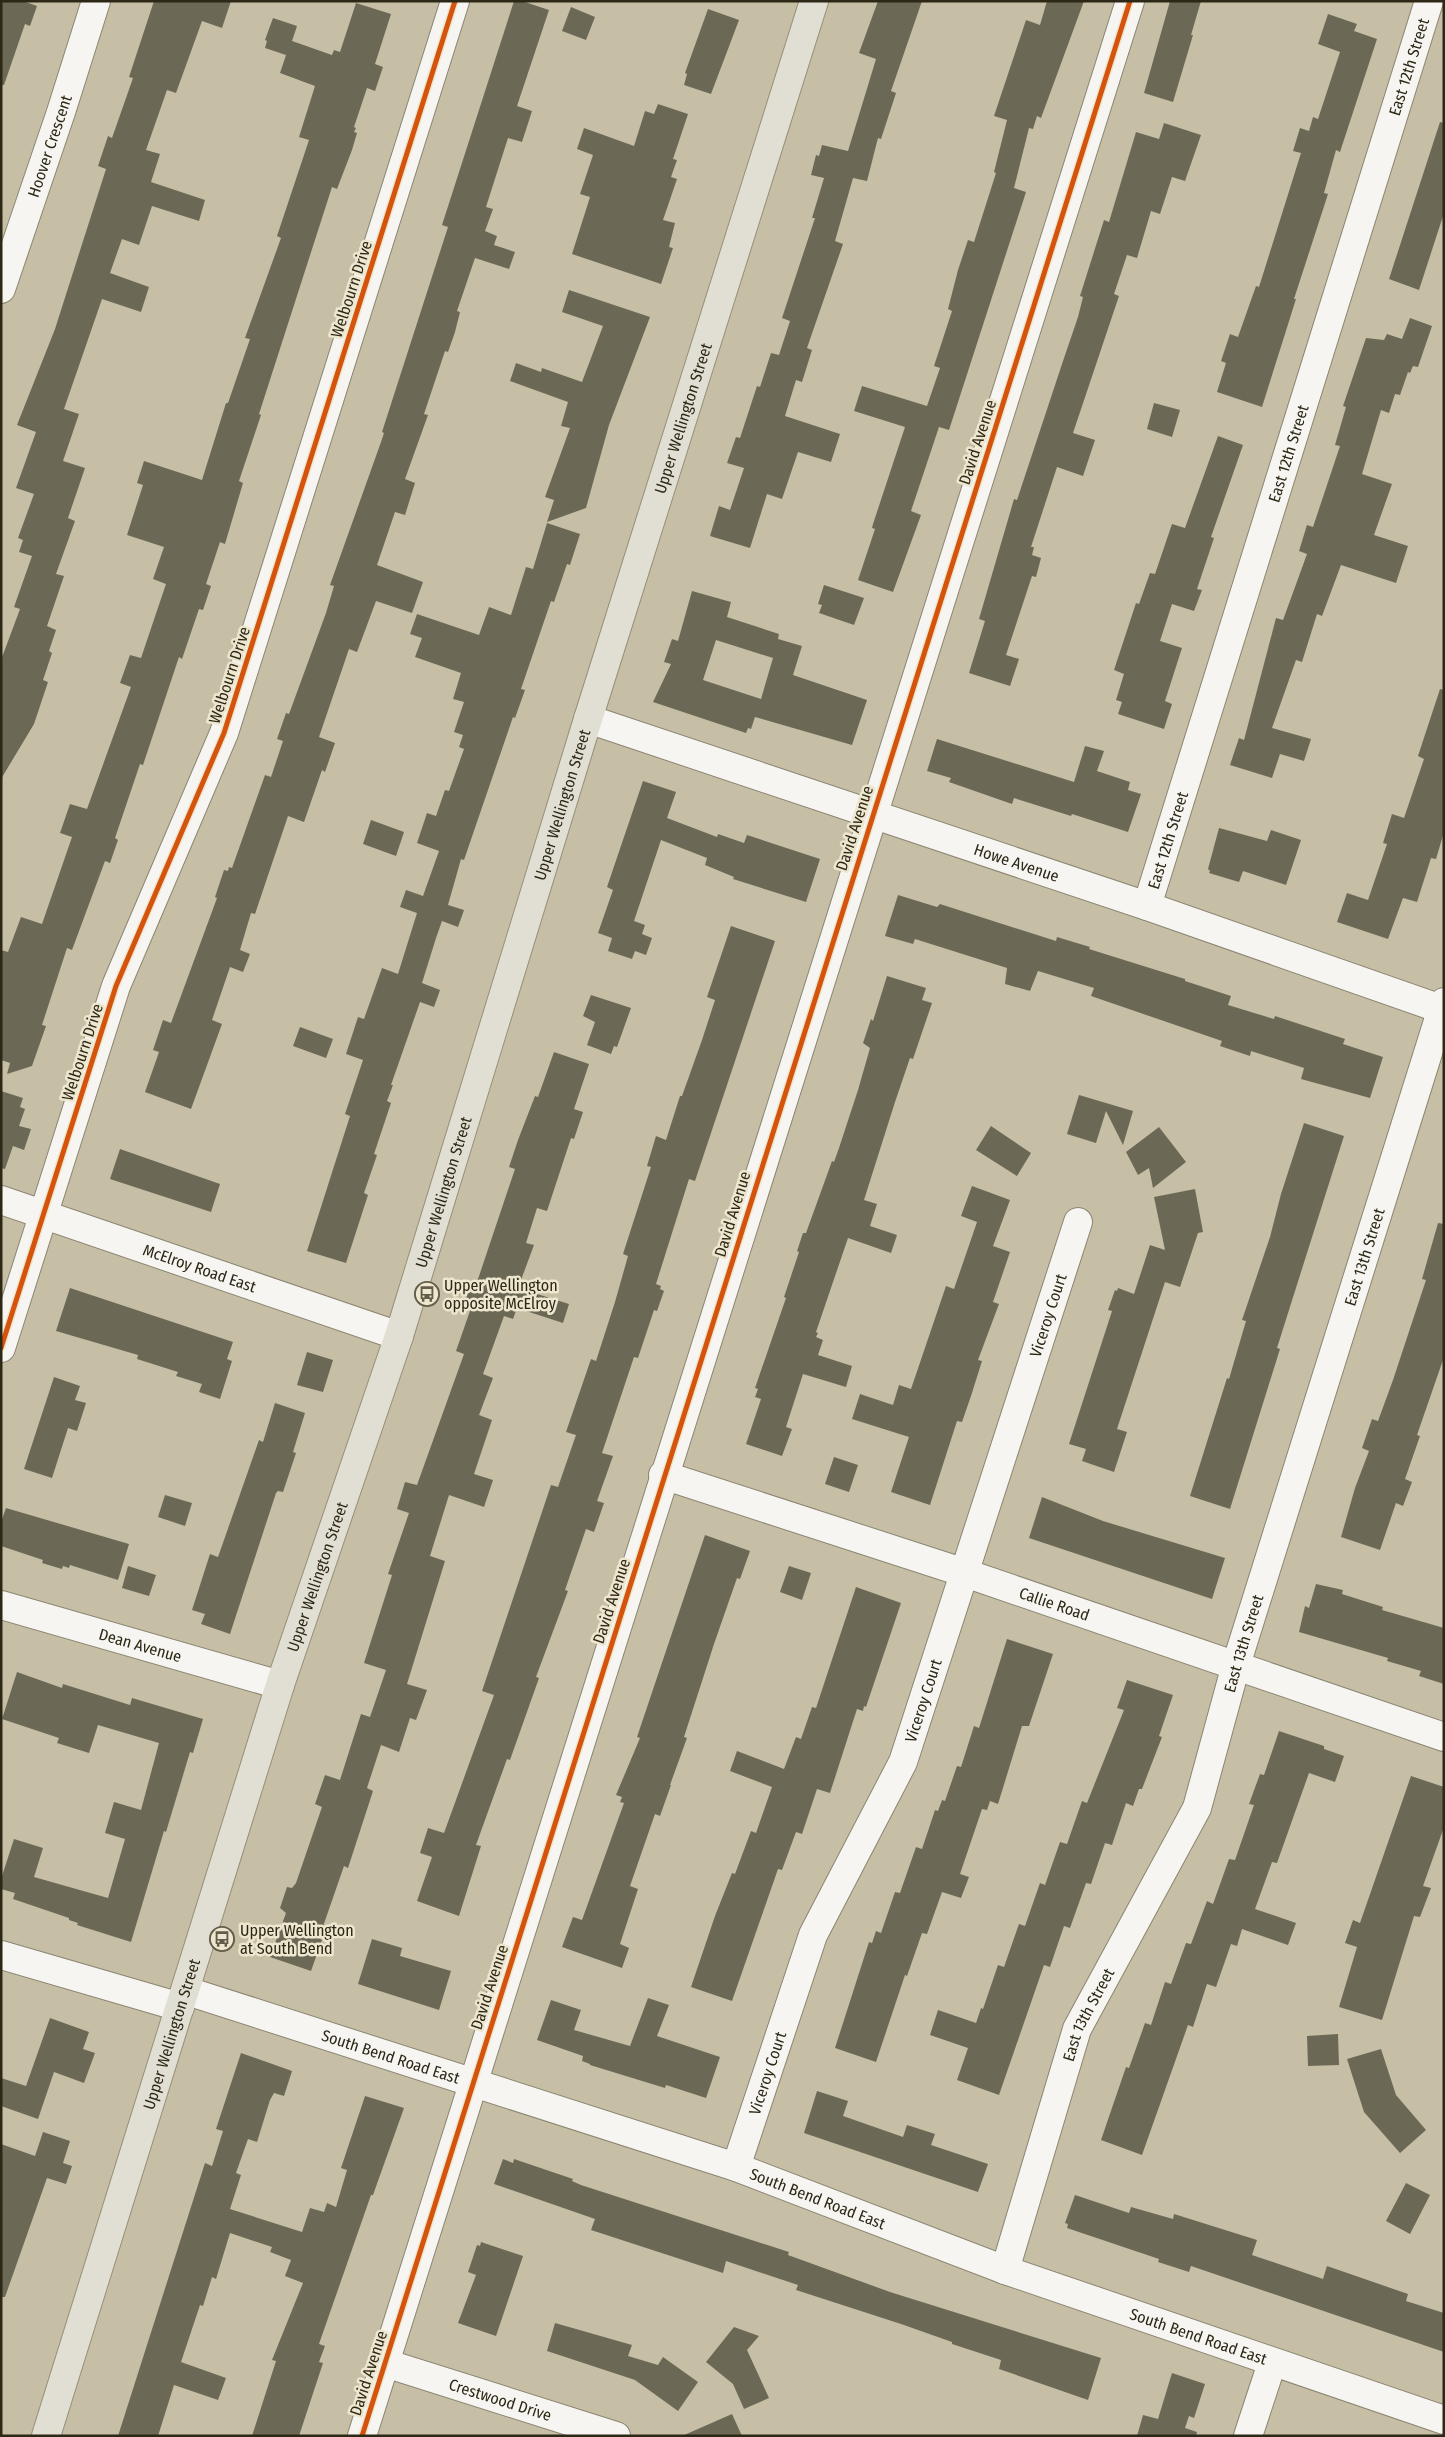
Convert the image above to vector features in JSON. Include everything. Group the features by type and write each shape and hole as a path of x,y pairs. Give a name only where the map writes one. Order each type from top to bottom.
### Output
{"main road":[{"name":"Upper Wellington Street","path":"46,2436 184,1999 280,1685 399,1336 588,719 814,1"}],"street":[{"name":"Hoover Crescent","path":"1,289 61,112 96,1"},
{"name":"Welbourn Drive","path":"1,1348 116,986 224,733 455,1"},
{"name":"David Avenue","path":"362,2436 663,1475 1130,1"},
{"name":"East 12th Street","path":"1147,906 1429,1"},
{"name":"Howe Avenue","path":"588,719 1443,1007"},
{"name":"East 13th Street","path":"1005,2270 1077,2029 1197,1808 1236,1665 1443,1007"},
{"name":"McElroy Road East","path":"1,1200 44,1213 399,1336"},
{"name":"Viceroy Court","path":"736,2167 813,1935 903,1762 966,1574 1078,1222"},
{"name":"Callie Road","path":"663,1475 966,1574 1444,1737"},
{"name":"Dean Avenue","path":"1,1605 280,1685"},
{"name":"South Bend Road East","path":"1,1955 184,1999 472,2082 736,2167 1005,2270 1272,2363 1444,2420"},
{"name":"Crestwood Drive","path":"386,2363 616,2436"},
{"path":"1248,2436 1272,2363"}],"building":[{"path":"1,1 23,1 37,6 30,26 25,24 4,85 1,85"},
{"path":"154,1 231,1 222,28 202,21 176,93 167,90 146,150 160,154 151,182 205,200 199,221 152,206 139,245 122,239 110,273 149,287 141,312 102,299 64,409 79,414 63,461 85,468 68,518 75,521 56,574 64,576 47,626 56,630 49,651 52,653 43,680 48,682 34,724 1,779 1,660 20,609 14,607 32,556 19,552 23,540 18,538 34,494 16,488 36,432 17,425 55,329 106,169 98,166 108,136 112,138 133,78 129,77"},
{"path":"514,1 522,1 549,10 517,106 532,111 522,142 508,138 486,207 493,209 485,231 497,236 494,245 515,252 509,269 475,258 457,311 460,312 455,332 448,352 445,351 424,414 428,415 405,479 415,483 405,515 395,512 377,565 423,582 412,613 376,601 357,652 349,649 319,737 335,743 325,772 322,770 304,822 288,816 255,914 251,913 240,950 250,954 243,972 230,967 212,1020 222,1024 191,1109 145,1092 159,1052 153,1050 163,1020 171,1023 217,898 215,897 224,870 228,871 229,867 232,868 265,775 271,777 283,741 277,739 286,713 289,714 326,613 334,586 330,585 384,433 382,432 448,227 442,225"},
{"path":"878,1 922,1 891,91 896,93 881,139 878,138 867,181 853,178 835,241 843,244 807,348 812,350 802,382 796,380 785,416 840,434 831,462 798,452 782,499 767,494 750,548 710,536 719,506 730,510 744,468 727,463 736,437 740,438 757,386 760,387 771,353 779,355 790,321 782,318 815,218 812,218 824,178 811,175 816,155 819,156 822,145 848,151 876,59 859,53"},
{"path":"1047,1 1084,1 1041,118 1037,116 1033,129 1029,128 1014,188 1026,192 949,430 939,427 911,511 921,515 893,592 858,580 875,529 872,528 873,524 905,427 854,411 862,386 927,406 940,368 934,366 952,311 948,309 958,270 968,240 974,242 996,173 994,172 1007,120 994,116 1026,20 1040,25"},
{"path":"1170,1 1201,1 1173,102 1144,93"},
{"path":"356,3 391,14 375,64 383,67 375,91 367,88 354,127 356,128 354,132 357,133 352,150 337,189 332,187 259,414 261,415 239,481 243,483 225,544 220,542 206,584 211,586 203,610 199,609 182,659 179,657 143,765 140,764 115,838 118,840 110,863 105,861 72,950 67,948 42,1025 46,1026 32,1066 7,1074 10,1063 1,1060 1,950 8,952 21,917 42,924 72,837 60,833 70,804 87,809 131,687 120,683 130,655 141,658 166,584 153,579 164,547 127,535 143,485 137,483 144,461 202,480 226,403 228,403 250,339 245,338 281,238 277,236 309,140 299,137 315,86 280,73 286,55 265,48 267,41 265,40 273,18 297,26 292,41 332,55 334,50 340,52"},
{"path":"571,7 595,17 586,40 562,31"},
{"path":"708,9 739,20 711,94 684,85 687,74 685,73"},
{"path":"1328,14 1357,24 1354,31 1377,39 1340,152 1336,150 1324,193 1328,194 1262,407 1217,392 1226,363 1221,361 1230,334 1238,337 1256,286 1259,287 1301,153 1293,151 1300,128 1309,131 1313,117 1318,119 1340,52 1318,44"},
{"path":"658,104 688,114 673,159 677,160 671,177 677,179 663,220 675,223 669,247 673,248 661,284 572,254 590,197 580,194 593,155 577,149 584,128 634,146 645,111 654,114"},
{"path":"1440,122 1444,123 1444,213 1419,290 1389,279"},
{"path":"1164,123 1201,135 1185,181 1172,177 1160,214 1151,211 1137,258 1127,255 1114,294 1119,296 1073,433 1095,440 1083,476 1057,467 1031,547 1034,547 1032,555 1041,558 1036,577 1032,576 1006,655 1019,659 1010,686 969,673 985,621 979,619 1014,499 1017,500 1078,317 1083,297 1080,296 1104,220 1109,222 1136,132 1159,139"},
{"path":"569,290 650,317 609,425 586,508 547,522 554,500 545,497 570,428 561,426 568,402 510,381 516,363 541,372 542,368 582,382 603,326 562,312"},
{"path":"1410,318 1432,326 1418,367 1413,366 1410,373 1408,372 1400,395 1395,394 1389,413 1381,410 1362,474 1392,484 1374,535 1408,546 1396,583 1341,565 1322,616 1317,614 1302,662 1296,660 1272,728 1311,739 1304,761 1280,754 1272,778 1230,765 1239,738 1244,740 1276,618 1283,620 1307,554 1299,551 1307,525 1313,527 1340,446 1335,445 1346,407 1343,406 1366,338 1384,340 1387,334 1402,339"},
{"path":"1154,403 1180,410 1172,437 1147,429"},
{"path":"1218,436 1243,445 1211,537 1214,538 1197,589 1202,590 1194,611 1172,604 1160,641 1182,648 1165,701 1172,704 1164,729 1118,714 1122,702 1116,700 1124,674 1114,670 1136,603 1139,604 1150,573 1155,574 1172,524 1185,528"},
{"path":"547,523 580,534 570,565 567,564 554,602 551,601 521,689 525,690 515,718 513,717 464,860 461,859 448,905 464,910 458,927 442,921 436,938 422,983 440,990 434,1007 420,1002 391,1085 393,1085 387,1101 391,1103 374,1154 377,1155 364,1193 368,1195 346,1263 307,1251 350,1116 345,1114 363,1060 346,1054 358,1017 364,1019 382,968 398,974 417,913 400,907 406,890 423,896 439,851 417,843 427,813 436,816 445,790 449,791 464,749 459,747 463,735 454,732 464,702 453,699 461,673 415,657 422,638 410,634 417,614 479,635 489,607 511,615 526,567 533,569"},
{"path":"824,585 864,598 854,625 819,613 822,605 818,604"},
{"path":"692,591 731,602 727,617 779,634 778,639 802,646 793,675 867,700 852,745 755,717 751,729 748,728 746,733 653,702 671,664 664,662 672,639 678,641","holes":["716,640 773,658 761,699 703,680"]},
{"path":"1440,689 1444,690 1444,832 1436,859 1431,858 1417,902 1403,898 1388,939 1337,922 1347,893 1368,900 1387,844 1383,843 1392,814 1404,818 1424,759 1418,756"},
{"path":"937,739 1074,782 1085,746 1104,751 1097,771 1130,782 1128,790 1141,794 1128,832 1014,798 1012,804 949,782 951,778 927,771"},
{"path":"643,781 676,792 667,818 717,837 718,834 744,843 747,835 820,859 806,902 733,879 734,877 705,865 707,858 661,840 634,921 645,925 642,934 652,938 646,955 635,951 632,959 608,951 612,938 598,933 613,890 607,887"},
{"path":"371,820 404,832 396,856 363,844"},
{"path":"1219,828 1267,841 1271,830 1301,840 1286,885 1243,871 1239,882 1209,873 1208,869"},
{"path":"898,895 937,907 940,904 1056,941 1057,937 1090,947 1089,949 1185,979 1185,981 1231,996 1228,1005 1274,1019 1275,1016 1345,1039 1343,1044 1383,1057 1370,1098 1301,1079 1304,1068 1251,1051 1250,1056 1220,1046 1222,1041 1091,996 1094,988 1038,971 1030,991 1005,984 1007,968 915,939 913,944 885,936"},
{"path":"731,926 775,941 695,1181 689,1179 656,1284 661,1286 660,1289 664,1291 657,1311 654,1310 638,1358 634,1357 602,1453 613,1456 597,1501 604,1503 594,1532 586,1529 565,1590 568,1591 536,1677 539,1678 510,1760 507,1759 476,1845 481,1846 459,1916 417,1901 432,1857 420,1853 428,1828 444,1833 494,1695 482,1691 551,1485 558,1487 576,1435 566,1432 591,1359 596,1361 615,1302 628,1256 623,1254 651,1167 647,1166 656,1136 666,1140 680,1096 682,1096 702,1040 715,1000 707,997"},
{"path":"887,976 926,988 922,1000 932,1003 913,1059 910,1058 864,1200 877,1204 870,1226 897,1235 891,1253 848,1238 816,1332 818,1333 816,1337 823,1340 818,1355 852,1366 846,1387 803,1374 786,1427 792,1429 782,1456 746,1444 761,1399 755,1397 758,1389 755,1388 786,1298 784,1297 799,1252 797,1251 803,1233 806,1233 832,1161 834,1162 858,1090 870,1048 863,1043 871,1019 873,1021"},
{"path":"591,995 631,1008 617,1047 614,1046 611,1054 587,1045 595,1022 583,1016"},
{"path":"300,1027 333,1039 326,1058 293,1046"},
{"path":"554,1052 589,1064 574,1109 583,1112 574,1139 571,1138 547,1211 537,1208 526,1243 534,1245 518,1288 569,1304 563,1323 517,1308 513,1319 504,1316 483,1374 493,1378 479,1415 492,1420 474,1474 493,1480 484,1507 449,1495 430,1556 445,1561 407,1684 427,1690 416,1720 410,1718 399,1752 381,1745 367,1788 373,1791 348,1868 344,1866 319,1938 322,1940 311,1971 270,1957 286,1913 280,1908 287,1887 292,1888 296,1883 322,1807 315,1804 325,1775 340,1780 361,1714 370,1717 386,1670 364,1663 392,1575 388,1574 409,1513 397,1509 405,1482 417,1485 464,1354 456,1351 471,1308 467,1306 469,1302 465,1301 473,1280 477,1282 515,1169 509,1167 518,1140 535,1096 538,1097"},
{"path":"1,1091 23,1098 20,1107 25,1109 19,1126 31,1129 24,1150 13,1146 5,1169 1,1168"},
{"path":"1079,1095 1133,1111 1123,1145 1106,1111 1096,1143 1067,1134"},
{"path":"1304,1123 1344,1136 1277,1348 1280,1349 1230,1509 1190,1496 1227,1378 1229,1379 1246,1321 1242,1320 1270,1237 1281,1194"},
{"path":"991,1126 1031,1153 1017,1176 976,1150"},
{"path":"1159,1127 1186,1162 1153,1188 1149,1168 1138,1175 1126,1152"},
{"path":"120,1149 220,1184 211,1212 110,1179"},
{"path":"972,1186 1010,1200 993,1246 1010,1252 993,1302 999,1304 978,1360 982,1361 971,1396 962,1422 957,1421 930,1505 891,1492 909,1437 852,1419 860,1394 893,1405 899,1385 911,1389 946,1286 954,1289 977,1222 961,1216"},
{"path":"1195,1189 1203,1232 1198,1233 1180,1287 1165,1282 1117,1429 1127,1432 1114,1472 1082,1461 1086,1449 1069,1444 1112,1311 1108,1310 1115,1290 1117,1291 1118,1288 1134,1294 1150,1245 1165,1250 1154,1197"},
{"path":"1438,1223 1444,1224 1444,1357 1417,1435 1420,1436 1405,1479 1412,1482 1403,1506 1396,1503 1380,1550 1341,1537 1355,1488 1369,1451 1362,1448 1372,1419 1378,1421 1393,1380 1426,1280 1422,1279"},
{"path":"70,1288 233,1342 227,1359 232,1361 220,1399 199,1392 202,1384 176,1376 178,1372 137,1359 138,1355 56,1331"},
{"path":"307,1352 333,1360 323,1392 297,1385"},
{"path":"54,1377 80,1386 75,1400 86,1403 77,1431 68,1428 52,1478 24,1469"},
{"path":"275,1403 305,1413 293,1452 296,1453 283,1492 278,1491 276,1493 230,1634 201,1624 205,1614 192,1610 210,1554 218,1557 259,1440 263,1442"},
{"path":"834,1457 858,1465 849,1492 825,1484"},
{"path":"165,1495 192,1503 185,1526 158,1517"},
{"path":"1042,1497 1103,1521 1225,1558 1212,1599 1029,1538"},
{"path":"6,1508 129,1544 118,1580 70,1565 69,1568 63,1566 62,1569 42,1563 43,1560 1,1546 1,1522"},
{"path":"705,1535 750,1551 740,1579 737,1578 714,1644 684,1737 687,1738 660,1816 655,1814 630,1886 638,1889 620,1944 629,1948 622,1968 562,1947 573,1917 582,1920 624,1803 620,1802 622,1797 616,1795 640,1738 637,1737"},
{"path":"128,1566 156,1575 149,1596 122,1588"},
{"path":"789,1566 811,1573 802,1600 780,1592"},
{"path":"1316,1584 1343,1590 1342,1594 1383,1607 1382,1610 1444,1628 1444,1684 1419,1676 1421,1671 1387,1661 1388,1658 1299,1632 1305,1606 1309,1608"},
{"path":"856,1587 901,1603 866,1707 864,1706 863,1711 857,1709 830,1793 817,1789 802,1834 796,1832 782,1870 778,1869 732,2001 691,1987 732,1873 735,1874 751,1831 756,1833 772,1787 730,1771 737,1751 784,1769 796,1737 801,1739 812,1707 816,1708"},
{"path":"1007,1639 1053,1654 1029,1726 1022,1726 998,1804 990,1801 987,1810 982,1809 960,1874 969,1877 961,1898 942,1892 927,1934 922,1933 907,1976 905,1975 876,2062 835,2048 869,1942 872,1943 876,1931 881,1933 895,1892 900,1893 916,1847 922,1849 935,1810 938,1811 942,1800 945,1801 957,1766 961,1767 974,1726 979,1728"},
{"path":"17,1672 62,1688 63,1684 130,1705 132,1698 203,1719 193,1753 190,1752 166,1832 164,1831 131,1942 77,1925 78,1923 69,1920 69,1918 13,1899 15,1893 1,1889 1,1879 14,1839 43,1848 34,1877 108,1898 125,1839 105,1833 114,1802 141,1810 159,1743 98,1725 89,1753 57,1743 59,1738 2,1719"},
{"path":"1127,1680 1173,1695 1159,1736 1162,1737 1142,1789 1139,1789 1133,1806 1126,1803 1112,1845 1105,1843 1091,1884 1086,1883 1070,1928 1064,1926 1050,1967 1044,1965 999,2095 957,2080 968,2048 930,2035 938,2010 976,2023 981,2008 983,2009 998,1965 1004,1967 1019,1924 1025,1926 1040,1883 1045,1885 1060,1842 1067,1844 1082,1801 1087,1803 1124,1710 1117,1708"},
{"path":"1279,1731 1324,1746 1324,1749 1344,1756 1335,1782 1309,1773 1277,1863 1272,1862 1255,1909 1296,1923 1288,1945 1242,1929 1237,1946 1231,1944 1216,1987 1207,1984 1193,2027 1188,2025 1142,2155 1101,2140 1126,2067 1129,2068 1145,2023 1151,2025 1165,1982 1171,1984 1186,1943 1191,1944 1207,1901 1213,1904 1229,1859 1235,1860 1254,1805 1249,1804 1260,1774 1264,1775"},
{"path":"1411,1776 1444,1787 1444,1827 1423,1886 1431,1888 1420,1917 1414,1916 1382,2020 1339,2007 1357,1947 1345,1943 1353,1920 1360,1923"},
{"path":"372,1939 402,1948 400,1956 451,1971 439,2010 358,1984"},
{"path":"648,1998 669,2005 657,2036 720,2057 706,2098 666,2085 665,2088 590,2065 582,2061 583,2056 537,2040 551,2000 581,2010 574,2030 630,2046"},
{"path":"50,2018 89,2032 83,2049 95,2053 84,2083 54,2072 38,2119 1,2106 1,2078 26,2086"},
{"path":"1338,2034 1339,2065 1308,2066 1307,2036"},
{"path":"1381,2049 1396,2095 1426,2130 1400,2153 1364,2112 1347,2059"},
{"path":"241,2053 292,2071 284,2096 274,2093 270,2100 257,2142 248,2139 236,2173 241,2175 230,2209 302,2232 310,2208 324,2212 327,2203 336,2207 347,2170 341,2168 365,2096 404,2108 373,2195 371,2195 319,2344 325,2346 319,2362 323,2363 299,2436 252,2436 276,2361 272,2360 303,2283 285,2276 291,2260 270,2252 272,2247 230,2233 216,2279 212,2277 203,2306 200,2305 181,2362 226,2378 218,2400 174,2385 158,2436 118,2436 205,2163 212,2166 223,2131 216,2129"},
{"path":"817,2091 848,2101 843,2116 903,2137 907,2125 935,2134 931,2145 988,2164 978,2192 804,2133"},
{"path":"43,2132 70,2141 63,2163 72,2166 66,2184 47,2178 5,2297 1,2297 1,2144 35,2156"},
{"path":"503,2159 513,2163 514,2159 573,2179 572,2181 581,2185 789,2252 788,2255 890,2292 1101,2358 1088,2400 999,2369 1001,2360 952,2344 952,2342 901,2324 796,2290 798,2285 726,2261 723,2273 591,2230 595,2219 494,2184"},
{"path":"1406,2183 1430,2195 1410,2234 1386,2221"},
{"path":"1075,2195 1129,2213 1131,2207 1173,2219 1174,2214 1257,2240 1252,2255 1323,2279 1327,2266 1408,2294 1406,2301 1444,2313 1444,2352 1191,2266 1189,2272 1158,2262 1159,2259 1067,2228 1068,2224 1065,2223"},
{"path":"481,2242 523,2256 496,2336 458,2323 476,2275 468,2272 477,2245 480,2246"},
{"path":"555,2323 632,2345 628,2356 658,2365 663,2357 698,2382 678,2411 635,2380 547,2351"},
{"path":"734,2327 759,2336 747,2350 769,2398 744,2409 733,2384 706,2362"},
{"path":"1172,2373 1205,2384 1194,2418 1189,2416 1185,2428 1197,2432 1196,2436 1137,2436 1143,2415 1158,2419"},
{"path":"732,2414 742,2436 682,2436"}],"cycle path":[{"path":"1,1348 116,986 224,733 455,1"},
{"path":"362,2436 1130,1"}],"place":[{"name":"Upper Wellington opposite McElroy","path":"427,1294"},
{"name":"Upper Wellington at South Bend","path":"222,1939"}]}
